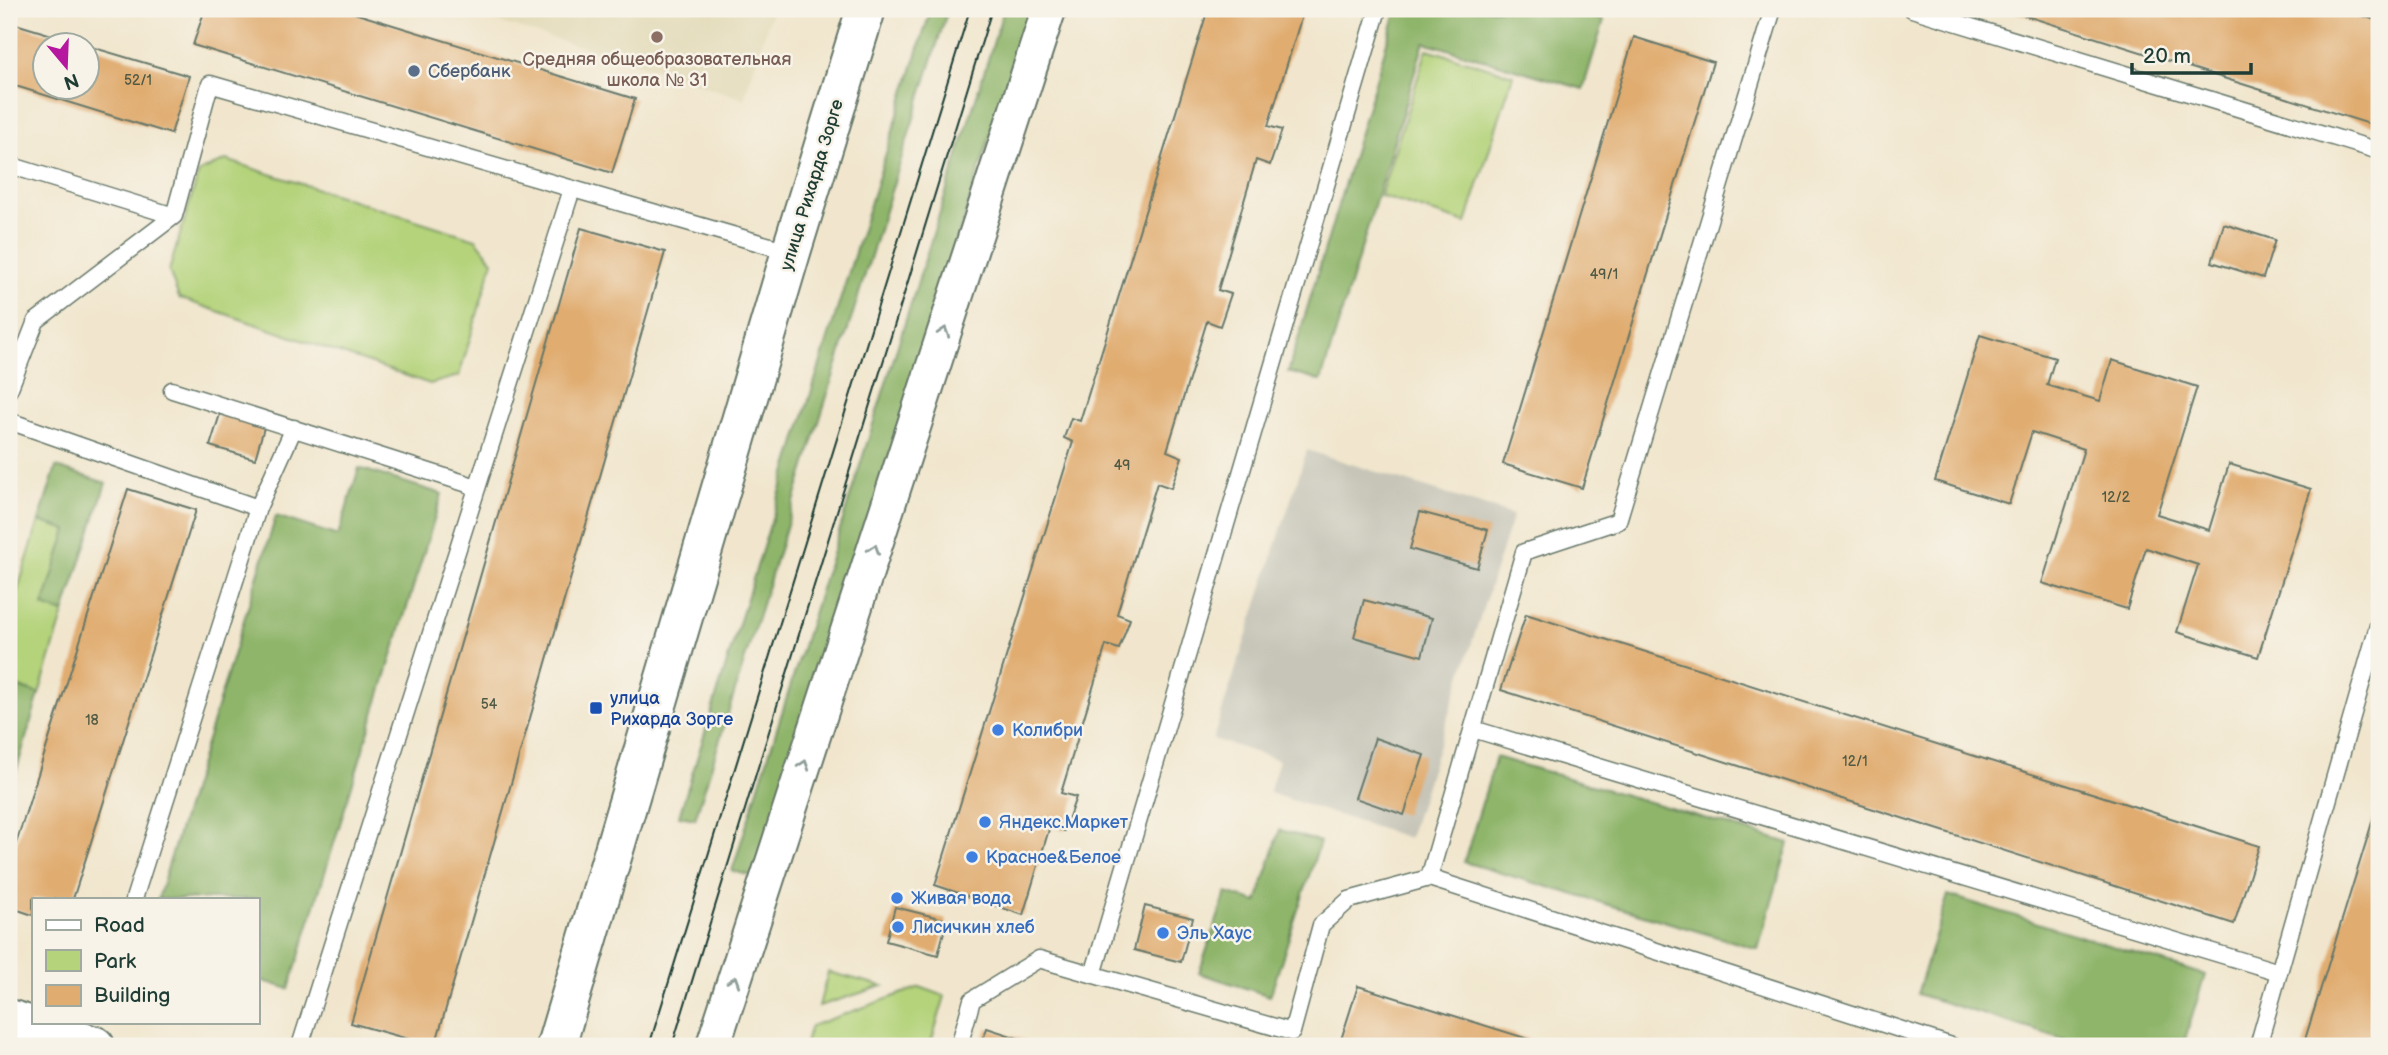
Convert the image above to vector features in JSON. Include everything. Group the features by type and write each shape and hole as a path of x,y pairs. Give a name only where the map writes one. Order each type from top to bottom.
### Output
{"street":[{"name":"улица Рихарда Зорге","path":"556,1046 791,252 866,9"},
{"path":"713,1046 1049,9"},
{"path":"9,1019 94,1042"}],"lane":[{"path":"1093,975 1378,9"},
{"path":"1429,878 1524,552 1618,521 1773,9"},
{"path":"1912,9 2379,151"},
{"path":"9,390 36,321 174,216 210,84 791,252"},
{"path":"9,165 174,216"},
{"path":"300,1046 572,189"},
{"path":"172,390 477,486"},
{"path":"9,421 258,509"},
{"path":"134,898 258,509 293,428"},
{"path":"2258,1046 2379,622"},
{"path":"1473,729 2279,972"},
{"path":"959,1046 972,1000 1039,959 1292,1032 1321,925 1349,900 1429,878 1952,1046"}],"shaded area":[{"name":"Средняя общеобразовательная школа № 31","path":"455,9 773,9 744,99"},
{"path":"1307,450 1513,515 1409,838 1269,793 1279,760 1213,739"}],"green space":[{"path":"931,9 948,9 695,819 679,816"},
{"path":"1004,9 1030,9 757,877 732,871"},
{"path":"1397,9 1566,9 1604,20 1583,89 1424,42 1321,381 1288,372"},
{"path":"1427,49 1513,75 1466,223 1380,196"},
{"path":"226,160 476,239 493,261 459,376 430,384 179,298 169,271 199,172"},
{"path":"56,467 106,483 64,613 43,606 67,530 39,521"},
{"path":"359,468 442,494 289,989 259,980 259,898 158,898 276,516 338,536"},
{"path":"39,521 67,530 43,606 64,613 39,694 9,684 9,618"},
{"path":"9,684 39,694 9,796"},
{"path":"1496,757 1789,843 1758,949 1464,862"},
{"path":"1280,830 1320,842 1270,996 1199,973 1226,893 1257,902"},
{"path":"1948,895 2205,975 2183,1046 2086,1046 1917,994"},
{"path":"828,972 883,986 819,1006"},
{"path":"920,987 945,996 930,1046 804,1046 811,1026"}],"building":[{"path":"205,9 341,9 635,99 612,173 193,45"},
{"path":"1208,9 1304,9 1268,126 1282,130 1270,165 1256,160 1218,290 1231,294 1220,326 1207,321 1167,451 1182,457 1171,488 1157,483 1117,614 1130,619 1119,649 1106,645 1061,793 1076,797 1064,831 1050,826 1023,915 935,885 1073,442 1064,438 1071,418 1080,421"},
{"path":"2004,9 2340,9 2379,21 2379,127"},
{"path":"9,22 42,32 32,32 32,91 9,84"},
{"path":"1634,37 1713,62 1582,488 1503,464"},
{"path":"102,50 189,76 171,134 67,102 102,102"},
{"path":"2224,224 2275,240 2263,278 2212,262"},
{"path":"581,228 665,252 433,1046 351,1023"},
{"path":"1980,335 2055,358 2047,385 2100,401 2112,360 2197,387 2157,514 2209,530 2229,464 2311,489 2258,657 2177,632 2198,565 2146,548 2127,609 2042,583 2084,449 2032,432 2009,504 1935,481"},
{"path":"221,411 265,424 255,459 210,446"},
{"path":"128,489 196,510 73,898 32,898 32,915 9,907 9,866"},
{"path":"1420,512 1488,530 1477,568 1410,549"},
{"path":"1364,600 1432,618 1422,656 1354,637"},
{"path":"1526,614 2259,846 2234,924 1501,690"},
{"path":"1375,738 1424,755 1404,815 1355,798"},
{"path":"2379,800 2379,1046 2303,1046"},
{"path":"1145,906 1193,918 1181,962 1134,950"},
{"path":"895,907 947,920 938,955 886,941"},
{"path":"1358,986 1551,1046 1339,1046"},
{"path":"987,1028 1042,1046 981,1046"}],"tram line":[{"path":"649,1046 970,9"},
{"path":"672,1046 992,9"}],"place":[{"name":"Средняя общеобразовательная школа № 31","path":"657,37"},
{"name":"Сбербанк","path":"414,71"},
{"name":"улица Рихарда Зорге","path":"596,708"},
{"name":"Колибри","path":"998,730"},
{"name":"Яндекс.Маркет","path":"985,822"},
{"name":"Красное&Белое","path":"972,857"},
{"name":"Живая вода","path":"897,898"},
{"name":"Лисичкин хлеб","path":"898,927"},
{"name":"Эль Хаус","path":"1163,933"}]}
